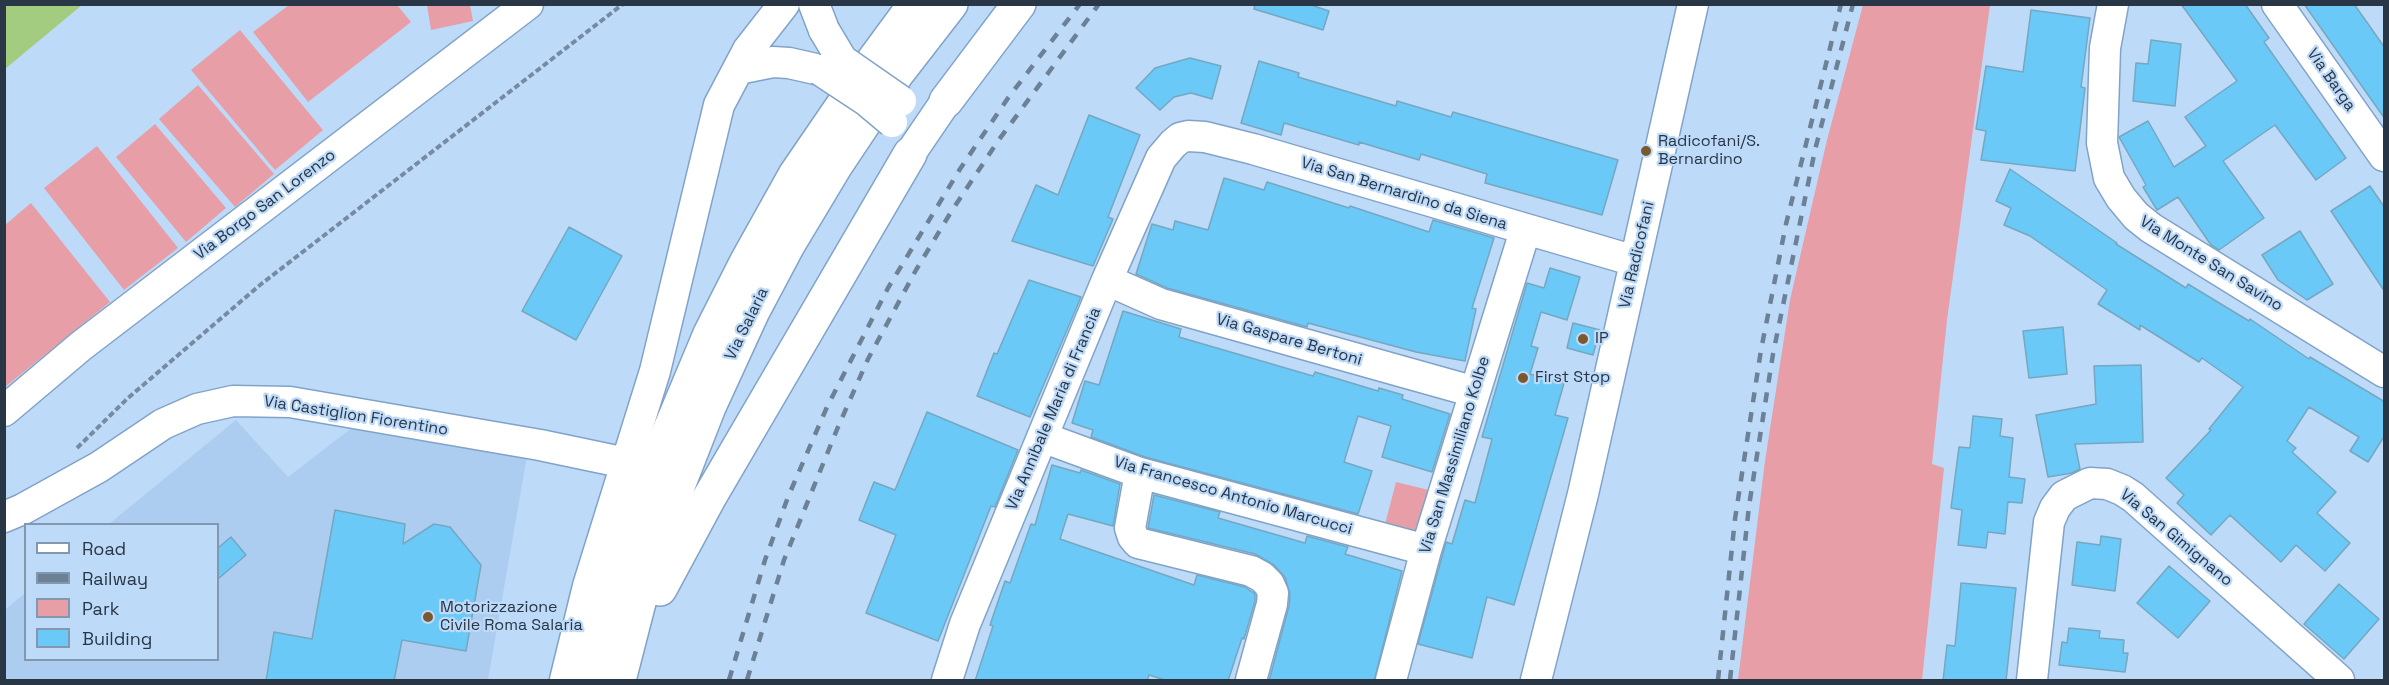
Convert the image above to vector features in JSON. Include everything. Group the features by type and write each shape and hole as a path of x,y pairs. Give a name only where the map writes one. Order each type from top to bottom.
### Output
{"main road":[{"name":"Via Salaria","path":"589,681 605,615 633,524 659,454 710,334 768,222 809,153 915,4"},
{"name":"Via Salaria","path":"621,672 644,584 673,499 709,407 753,311 788,244 836,165 896,75 951,4"},
{"path":"946,101 1019,4"},
{"path":"621,672 684,542 910,154"}],"street":[{"name":"Via Borgo San Lorenzo","path":"4,411 90,338 528,4"},
{"path":"565,681 588,586 656,371 719,105 748,51 784,4"},
{"name":"Via Radicofani","path":"1536,681 1583,494 1693,4"},
{"name":"Via Monte San Savino","path":"2113,4 2105,48 2101,130 2106,171 2121,198 2136,216 2151,228 2385,372"},
{"name":"Via Barga","path":"2277,4 2385,156"},
{"path":"819,17 839,57 896,112 910,154"},
{"path":"738,69 773,62 820,70 872,104 896,112 921,104 946,101"},
{"path":"910,154 946,101"},
{"name":"Via San Bernardino da Siena","path":"1173,144 1188,136 1197,136 1244,146 1525,231 1635,261"},
{"name":"Via Annibale Maria di Francia","path":"947,681 965,624 1107,280 1161,158 1173,144"},
{"name":"Via San Massimiliano Kolbe","path":"1391,681 1426,550 1525,231"},
{"name":"Via Gaspare Bertoni","path":"1107,280 1161,304 1475,392"},
{"name":"Via Castiglion Fiorentino","path":"4,518 99,467 164,424 197,409 233,401 290,402 626,463"},
{"name":"Via Francesco Antonio Marcucci","path":"1042,437 1140,473 1426,550"},
{"path":"1140,473 1130,528 1138,543 1251,571 1269,584 1273,593 1272,604 1251,681"},
{"name":"Via San Gimignano","path":"2032,681 2049,522 2064,496 2090,483 2107,484 2133,497 2339,681"}],"path":[{"path":"74,452 128,398 260,285 623,4"}],"shaded area":[{"path":"5,4 82,4 82,5 5,69"},
{"name":"Motorizzazione Civile Roma Salaria","path":"236,420 288,477 353,427 527,456 488,680 5,680 5,610 24,594 24,661 219,661 219,523 110,523"}],"green space":[{"path":"289,5 397,5 411,22 308,102 253,32"},
{"path":"427,5 470,5 473,21 431,30"},
{"path":"1863,5 1990,5 1947,320 1932,464 1944,468 1922,680 1738,680 1765,461 1790,300 1827,140"},
{"path":"240,30 323,130 275,170 191,70"},
{"path":"198,85 274,174 235,207 159,119"},
{"path":"155,124 226,208 186,242 116,157"},
{"path":"97,146 178,248 124,290 44,188"},
{"path":"31,203 110,302 5,387 5,225"},
{"path":"1396,482 1433,491 1419,542 1383,532"}],"building":[{"path":"1255,4 1308,4 1329,11 1323,30 1254,9"},
{"path":"2181,4 2245,4 2269,38 2264,42 2346,158 2316,180 2275,125 2223,161 2264,218 2219,250 2211,245 2178,197 2157,210 2119,137 2148,121 2174,167 2206,146 2185,117 2237,81"},
{"path":"2304,4 2354,4 2385,48 2385,119"},
{"path":"2031,10 2090,18 2081,87 2085,88 2075,171 1981,160 1986,131 1976,129 1986,66 2023,72"},
{"path":"2151,40 2181,44 2175,106 2133,101 2136,63 2148,64"},
{"path":"1190,58 1221,66 1212,99 1191,93 1174,97 1160,110 1136,88 1155,68"},
{"path":"1259,61 1299,73 1298,77 1396,106 1397,101 1451,117 1453,112 1618,160 1602,215 1485,183 1487,174 1421,154 1419,160 1284,123 1281,135 1241,123"},
{"path":"1089,115 1140,135 1108,217 1113,219 1093,266 1012,241 1036,185 1058,195"},
{"path":"2010,169 2116,244 2186,288 2188,284 2249,321 2250,319 2309,359 2310,357 2385,402 2385,435 2368,462 2350,451 2359,437 2309,407 2287,441 2296,448 2292,452 2336,492 2317,513 2350,543 2325,571 2296,545 2281,562 2230,515 2211,535 2177,503 2184,495 2166,478 2211,430 2209,429 2243,387 2202,358 2199,362 2140,325 2140,330 2098,304 2107,290 2030,236 2004,225 2011,208 1996,201"},
{"path":"1224,178 1264,190 1267,182 1429,232 1433,220 1494,238 1472,308 1476,309 1465,361 1416,352 1308,323 1307,327 1167,288 1136,274 1152,224 1173,230 1175,221 1208,230"},
{"path":"2370,186 2385,208 2385,292 2331,211"},
{"path":"569,227 622,256 576,340 522,311"},
{"path":"2300,231 2333,284 2307,300 2278,280 2262,255"},
{"path":"1550,268 1580,277 1567,320 1541,312 1531,346 1538,348 1530,374 1564,383 1555,415 1568,418 1514,605 1487,597 1472,658 1418,644 1446,542 1452,544 1465,500 1475,503 1492,439 1482,437 1527,283 1544,288"},
{"path":"1029,280 1081,297 1030,417 977,396 994,353 997,354"},
{"path":"1123,311 1181,329 1179,337 1313,376 1315,372 1378,391 1379,388 1403,395 1402,399 1450,414 1432,472 1382,457 1391,426 1358,416 1344,462 1372,471 1358,514 1145,457 1091,437 1093,430 1072,423 1085,381 1099,385"},
{"name":"IP","path":"1573,323 1600,330 1593,355 1567,348"},
{"path":"2063,327 2067,374 2029,378 2023,331"},
{"path":"2141,365 2143,442 2075,444 2080,469 2072,473 2048,477 2036,415 2096,404 2094,366"},
{"path":"927,412 1018,450 995,507 991,506 938,641 866,613 896,535 859,520 874,482 895,490"},
{"path":"1973,416 2002,419 2000,436 2013,438 2009,477 2025,479 2022,503 2008,502 2005,534 1988,532 1986,548 1958,545 1962,510 1951,508 1959,447 1970,448"},
{"path":"1052,465 1080,473 1081,470 1120,484 1113,526 1068,514 1060,539 1194,585 1197,575 1245,587 1255,594 1244,639 1242,638 1228,681 1168,681 1149,675 1147,681 975,681 1005,581 1010,583 1031,524 1035,525"},
{"path":"1154,495 1220,512 1218,518 1305,543 1307,536 1348,547 1345,554 1402,571 1374,681 1269,681 1289,606 1290,594 1285,577 1274,565 1255,554 1148,528"},
{"path":"335,510 405,524 403,544 434,524 450,527 481,565 466,651 402,640 394,681 266,681 274,632 312,639"},
{"path":"2101,536 2121,539 2115,591 2072,585 2077,542 2100,545"},
{"path":"231,537 246,555 219,578 219,547"},
{"path":"2169,566 2210,601 2178,638 2137,603"},
{"path":"1961,583 2016,588 2006,681 1943,681 1947,645 1955,646"},
{"path":"2339,584 2379,619 2344,659 2304,624"},
{"path":"2069,628 2100,631 2099,638 2124,640 2123,653 2128,653 2125,672 2059,665 2062,642 2067,643"}],"railway":[{"path":"729,680 765,560 788,497 827,407 888,288 960,169 1008,98 1080,4"},
{"path":"747,680 784,560 868,359 916,270 951,212 998,141 1099,4"},
{"path":"1718,680 1735,519 1761,350 1786,224 1841,4"},
{"path":"1730,680 1749,506 1773,354 1815,150 1853,4"}],"place":[{"name":"Radicofani/S. Bernardino","path":"1646,151"},
{"name":"IP","path":"1583,339"},
{"name":"First Stop","path":"1523,378"},
{"name":"Motorizzazione Civile Roma Salaria","path":"428,617"}]}
